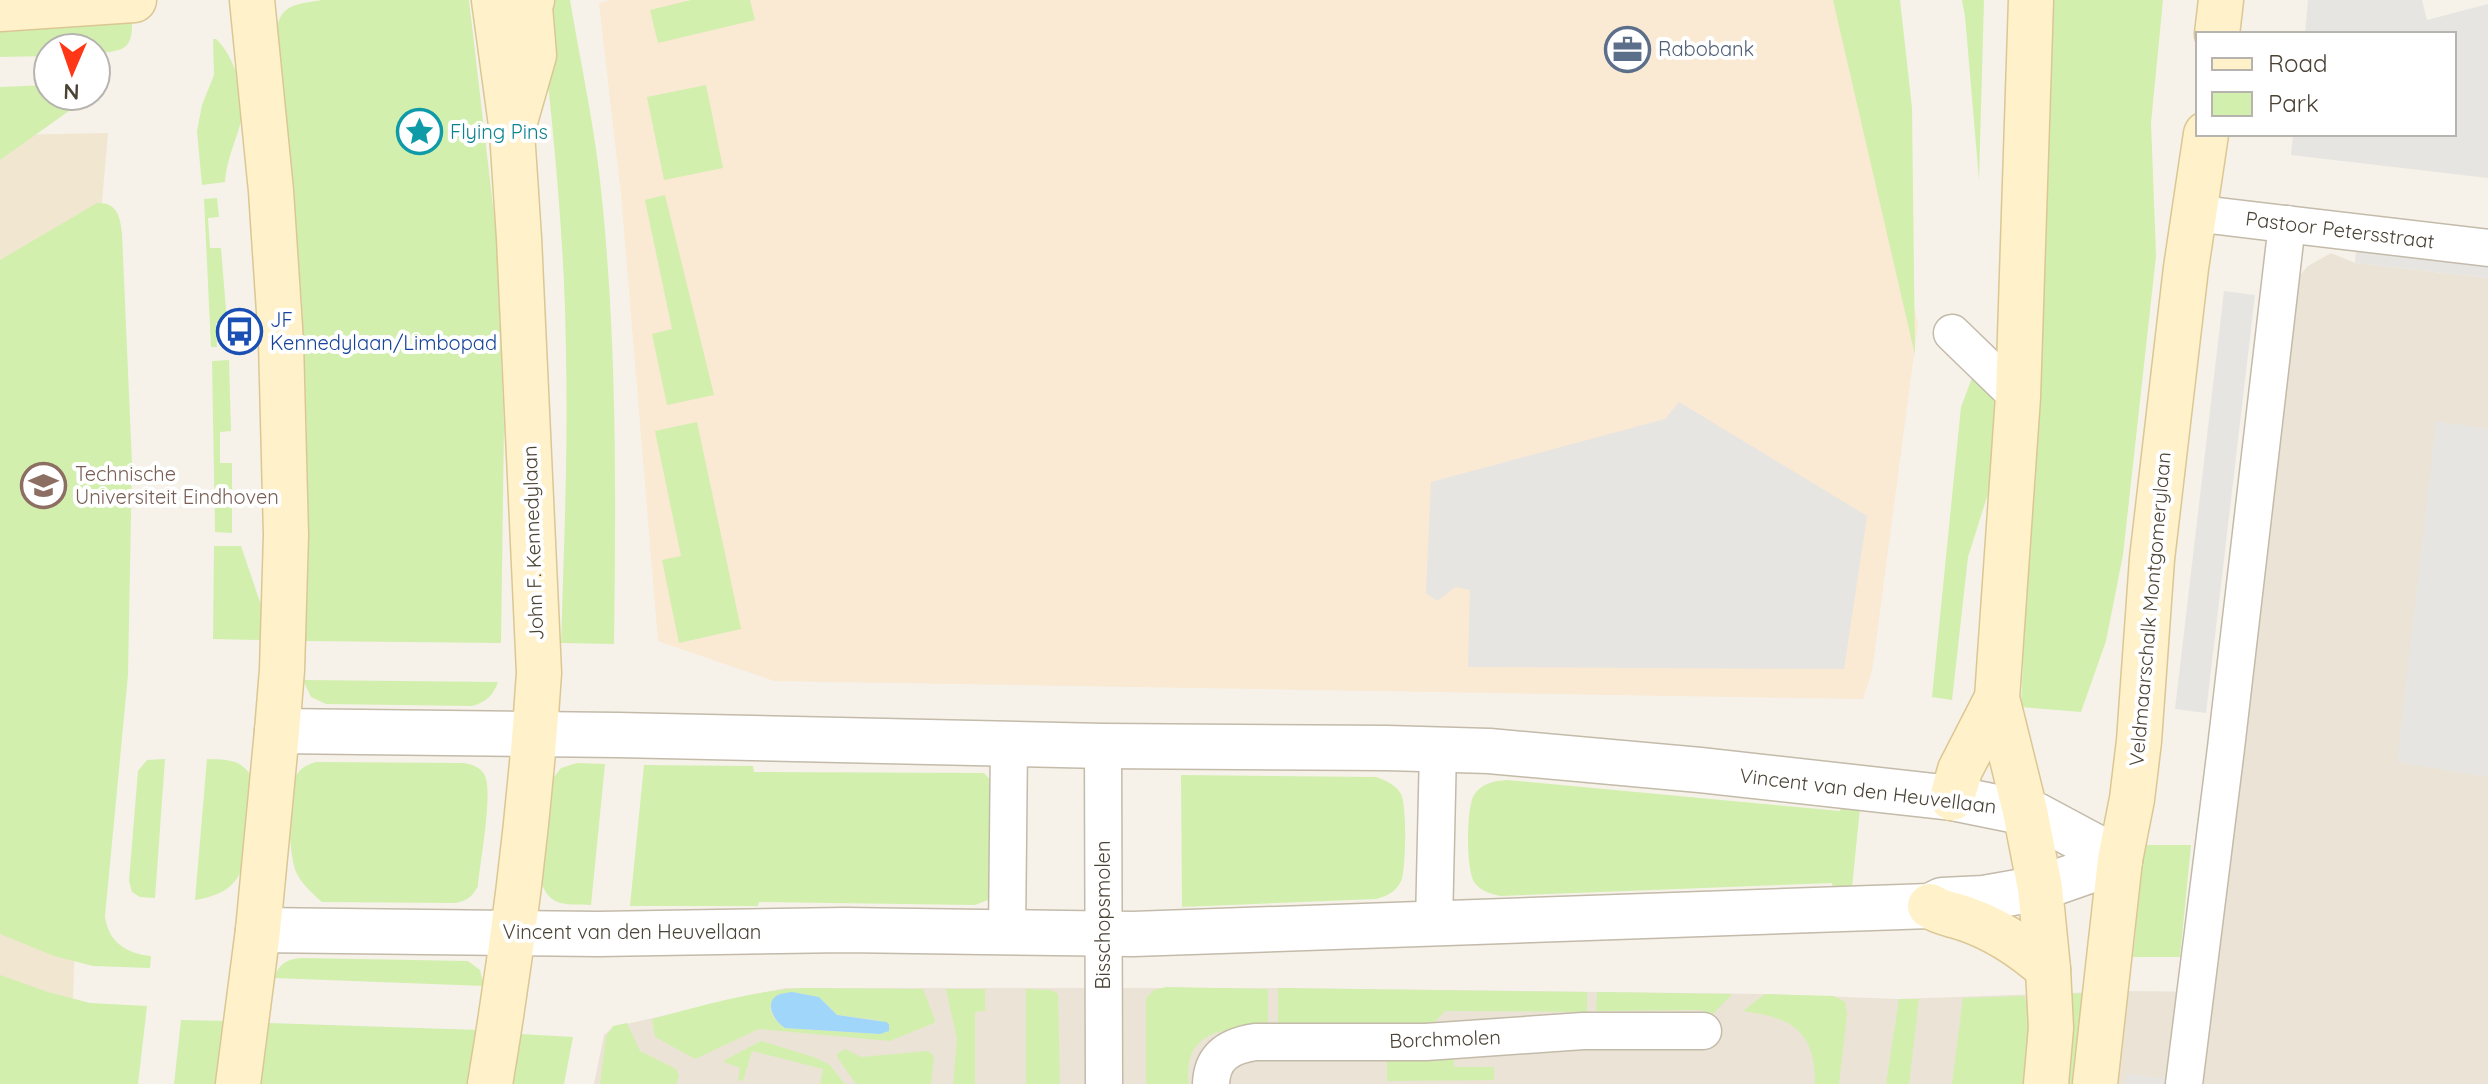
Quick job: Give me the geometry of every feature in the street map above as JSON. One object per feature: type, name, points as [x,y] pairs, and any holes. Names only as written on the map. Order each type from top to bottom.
[{"type":"main road","points":[[0,9],[134,0]]},
{"type":"main road","points":[[238,1084],[258,930],[284,622],[284,442],[271,191],[252,0]]},
{"type":"main road","name":"John F. Kennedylaan","points":[[490,1084],[514,933],[539,673],[512,132],[494,0]]},
{"type":"main road","points":[[512,132],[534,55],[532,0]]},
{"type":"main road","points":[[2031,0],[2018,397],[1997,698],[2040,888],[2051,1028],[2046,1084]]},
{"type":"main road","points":[[2217,32],[2221,0]]},
{"type":"main road","name":"Veldmaarschalk Montgomerylaan","points":[[2095,1084],[2120,860],[2139,741],[2152,559],[2193,213],[2206,136]]},
{"type":"main road","points":[[1952,798],[1960,770],[1997,698]]},
{"type":"main road","points":[[1930,906],[1941,913],[1962,917],[2002,934],[2025,948],[2048,969]]},
{"type":"street","name":"Pastoor Petersstraat","points":[[2193,213],[2488,248]]},
{"type":"street","points":[[2184,1084],[2287,224]]},
{"type":"street","points":[[1952,333],[2018,397]]},
{"type":"street","name":"Vincent van den Heuvellaan","points":[[277,731],[1504,752],[1952,798],[2025,811],[2120,860]]},
{"type":"street","points":[[1007,934],[1009,743]]},
{"type":"street","name":"Bisschopsmolen","points":[[1103,746],[1104,1084]]},
{"type":"street","points":[[1434,924],[1438,749]]},
{"type":"street","name":"Vincent van den Heuvellaan","points":[[258,930],[598,934],[845,930],[1103,935],[1930,906],[1942,900],[1984,898],[2040,888],[2120,860]]},
{"type":"street","name":"Borchmolen","points":[[1211,1084],[1215,1061],[1224,1051],[1255,1042],[1426,1042],[1583,1031],[1703,1031]]},
{"type":"shaded area","points":[[611,0],[1848,0],[1918,324],[1872,671],[1863,699],[774,681],[658,641],[621,194],[599,3]]},
{"type":"shaded area","points":[[2308,0],[2422,0],[2427,20],[2488,4],[2488,178],[2291,155],[2293,136],[2456,136],[2456,32],[2305,32]]},
{"type":"shaded area","name":"Technische Universiteit Eindhoven","points":[[108,133],[94,295],[71,1068],[0,1084],[0,135]]},
{"type":"shaded area","points":[[2356,251],[2488,266],[2488,278],[2355,263]]},
{"type":"shaded area","points":[[2331,253],[2355,263],[2488,278],[2488,1084],[594,1084],[604,1035],[613,1027],[785,988],[1278,988],[1765,994],[1899,999],[2128,991],[2212,992],[2298,277],[2308,266]]},
{"type":"shaded area","points":[[2224,291],[2255,295],[2206,713],[2175,709]]},
{"type":"shaded area","points":[[1679,402],[1867,516],[1844,669],[1468,667],[1470,590],[1456,587],[1437,601],[1426,593],[1431,482],[1665,419]]},
{"type":"shaded area","points":[[2436,421],[2488,429],[2488,777],[2397,762]]},
{"type":"shaded area","points":[[2127,1074],[2166,1079],[2165,1084],[2125,1084]]},
{"type":"green space","points":[[322,0],[469,0],[496,232],[504,427],[501,643],[305,641],[307,492],[304,343],[277,28],[287,9]],"holes":[[[417,112],[431,118],[437,126],[438,134],[434,142],[419,151],[410,149],[400,136],[402,123]]]},
{"type":"green space","points":[[544,0],[570,0],[599,174],[613,366],[614,644],[561,643],[566,464],[564,274],[542,27]]},
{"type":"green space","points":[[691,0],[750,0],[755,20],[658,43],[650,10]]},
{"type":"green space","points":[[1833,0],[1900,0],[1912,108],[1915,355]]},
{"type":"green space","points":[[1962,0],[1984,0],[1979,180],[1965,16]]},
{"type":"green space","points":[[2051,0],[2163,0],[2151,123],[2156,256],[2123,555],[2106,641],[2081,712],[2021,707]]},
{"type":"green space","points":[[132,22],[128,44],[112,51],[112,32],[32,32],[32,56],[0,57],[0,32]]},
{"type":"green space","points":[[213,39],[223,47],[234,66],[242,110],[225,182],[202,185],[197,131],[202,105],[214,75]]},
{"type":"green space","points":[[706,85],[723,168],[664,180],[647,97]]},
{"type":"green space","points":[[32,86],[32,112],[68,112],[0,160],[0,87]]},
{"type":"green space","points":[[665,195],[714,395],[667,405],[652,334],[672,329],[645,200]]},
{"type":"green space","points":[[217,198],[219,217],[208,218],[210,248],[221,248],[227,322],[216,323],[217,347],[211,347],[204,199]]},
{"type":"green space","name":"Technische Universiteit Eindhoven","points":[[97,203],[113,208],[121,227],[132,463],[128,675],[105,916],[110,933],[120,945],[134,953],[151,956],[150,968],[93,966],[54,956],[0,934],[0,260]]},
{"type":"green space","points":[[229,360],[231,431],[220,432],[220,463],[232,463],[232,533],[215,532],[212,361]]},
{"type":"green space","points":[[1975,370],[1996,385],[1991,484],[1968,557],[1952,700],[1932,697],[1961,407]]},
{"type":"green space","points":[[697,422],[741,629],[679,643],[662,560],[681,556],[655,431]]},
{"type":"green space","points":[[214,546],[241,546],[263,611],[262,640],[213,639]]},
{"type":"green space","points":[[303,680],[498,682],[488,698],[472,706],[326,704],[311,697]]},
{"type":"green space","points":[[165,759],[155,898],[140,897],[132,892],[129,881],[138,771],[147,760]]},
{"type":"green space","points":[[207,759],[232,761],[242,766],[251,776],[252,787],[246,851],[240,874],[224,890],[195,900]]},
{"type":"green space","points":[[316,762],[464,763],[479,768],[485,776],[488,798],[478,886],[474,893],[456,903],[322,902],[297,874],[290,840],[293,784],[300,770]]},
{"type":"green space","points":[[577,763],[605,764],[591,905],[555,901],[542,884],[551,781],[561,768]]},
{"type":"green space","points":[[644,765],[753,766],[754,772],[984,773],[993,783],[991,893],[988,900],[975,905],[759,902],[758,906],[630,906]]},
{"type":"green space","points":[[1181,775],[1376,777],[1387,781],[1399,791],[1403,801],[1405,838],[1401,881],[1391,893],[1376,899],[1182,907]]},
{"type":"green space","points":[[1507,780],[1840,811],[1841,807],[1860,808],[1852,887],[1833,888],[1832,883],[1501,896],[1486,892],[1479,888],[1471,875],[1468,825],[1471,802],[1485,785]]},
{"type":"green space","points":[[2144,845],[2191,845],[2180,957],[2133,957]]},
{"type":"green space","points":[[302,958],[468,961],[480,970],[484,986],[274,978],[285,963]]},
{"type":"green space","points":[[0,975],[90,1003],[147,1006],[138,1084],[0,1084]]},
{"type":"green space","points":[[1166,987],[1268,989],[1268,1028],[1224,1031],[1200,1042],[1192,1052],[1188,1066],[1189,1084],[1146,1084],[1146,998],[1154,990]]},
{"type":"green space","points":[[802,988],[923,989],[935,1020],[890,1041],[759,1029],[695,1059],[655,1037],[652,1019],[764,992]],"holes":[[[792,992],[819,997],[837,1015],[889,1024],[880,1034],[785,1028],[771,1012],[772,1002]]]},
{"type":"green space","points":[[1278,988],[1587,992],[1587,1012],[1445,1011],[1429,1028],[1278,1027]]},
{"type":"green space","points":[[946,989],[985,989],[985,1011],[975,1012],[975,1084],[953,1084],[957,1039]]},
{"type":"green space","points":[[1026,989],[1051,990],[1058,994],[1060,1084],[1026,1084]]},
{"type":"green space","points":[[1597,992],[1732,994],[1712,1015],[1701,1010],[1596,1011]]},
{"type":"green space","points":[[2085,993],[2074,1084],[2064,1084],[2065,994]]},
{"type":"green space","points":[[1765,994],[1834,996],[1845,1002],[1847,1015],[1839,1084],[1815,1084],[1811,1051],[1797,1030],[1775,1018],[1743,1011]]},
{"type":"green space","points":[[2024,996],[2030,1013],[2037,1084],[1952,1084],[1963,998]]},
{"type":"green space","points":[[1899,999],[1919,999],[1909,1084],[1886,1084]]},
{"type":"green space","points":[[181,1020],[227,1021],[218,1084],[174,1084]]},
{"type":"green space","points":[[269,1023],[479,1030],[469,1084],[258,1084]]},
{"type":"green space","points":[[627,1023],[640,1051],[676,1069],[679,1076],[676,1084],[600,1084],[606,1037],[613,1026]]},
{"type":"green space","points":[[521,1034],[573,1037],[564,1084],[511,1084]]},
{"type":"green space","points":[[761,1041],[830,1065],[845,1084],[820,1084],[823,1069],[752,1051],[743,1081],[738,1080],[740,1068],[725,1060]]},
{"type":"green space","points":[[845,1049],[861,1057],[928,1051],[934,1056],[931,1084],[856,1084],[837,1057]]},
{"type":"green space","points":[[1387,1054],[1454,1054],[1454,1067],[1494,1067],[1494,1080],[1387,1081]]},
{"type":"water","points":[[792,992],[819,997],[837,1015],[886,1022],[889,1031],[880,1034],[785,1028],[774,1017],[771,1003],[778,995]]},
{"type":"place","name":"Rabobank","points":[[1627,49]]},
{"type":"place","name":"Flying Pins","points":[[419,132]]},
{"type":"place","name":"JF Kennedylaan/Limbopad","points":[[239,332]]},
{"type":"place","name":"Technische Universiteit Eindhoven","points":[[44,486]]}]
